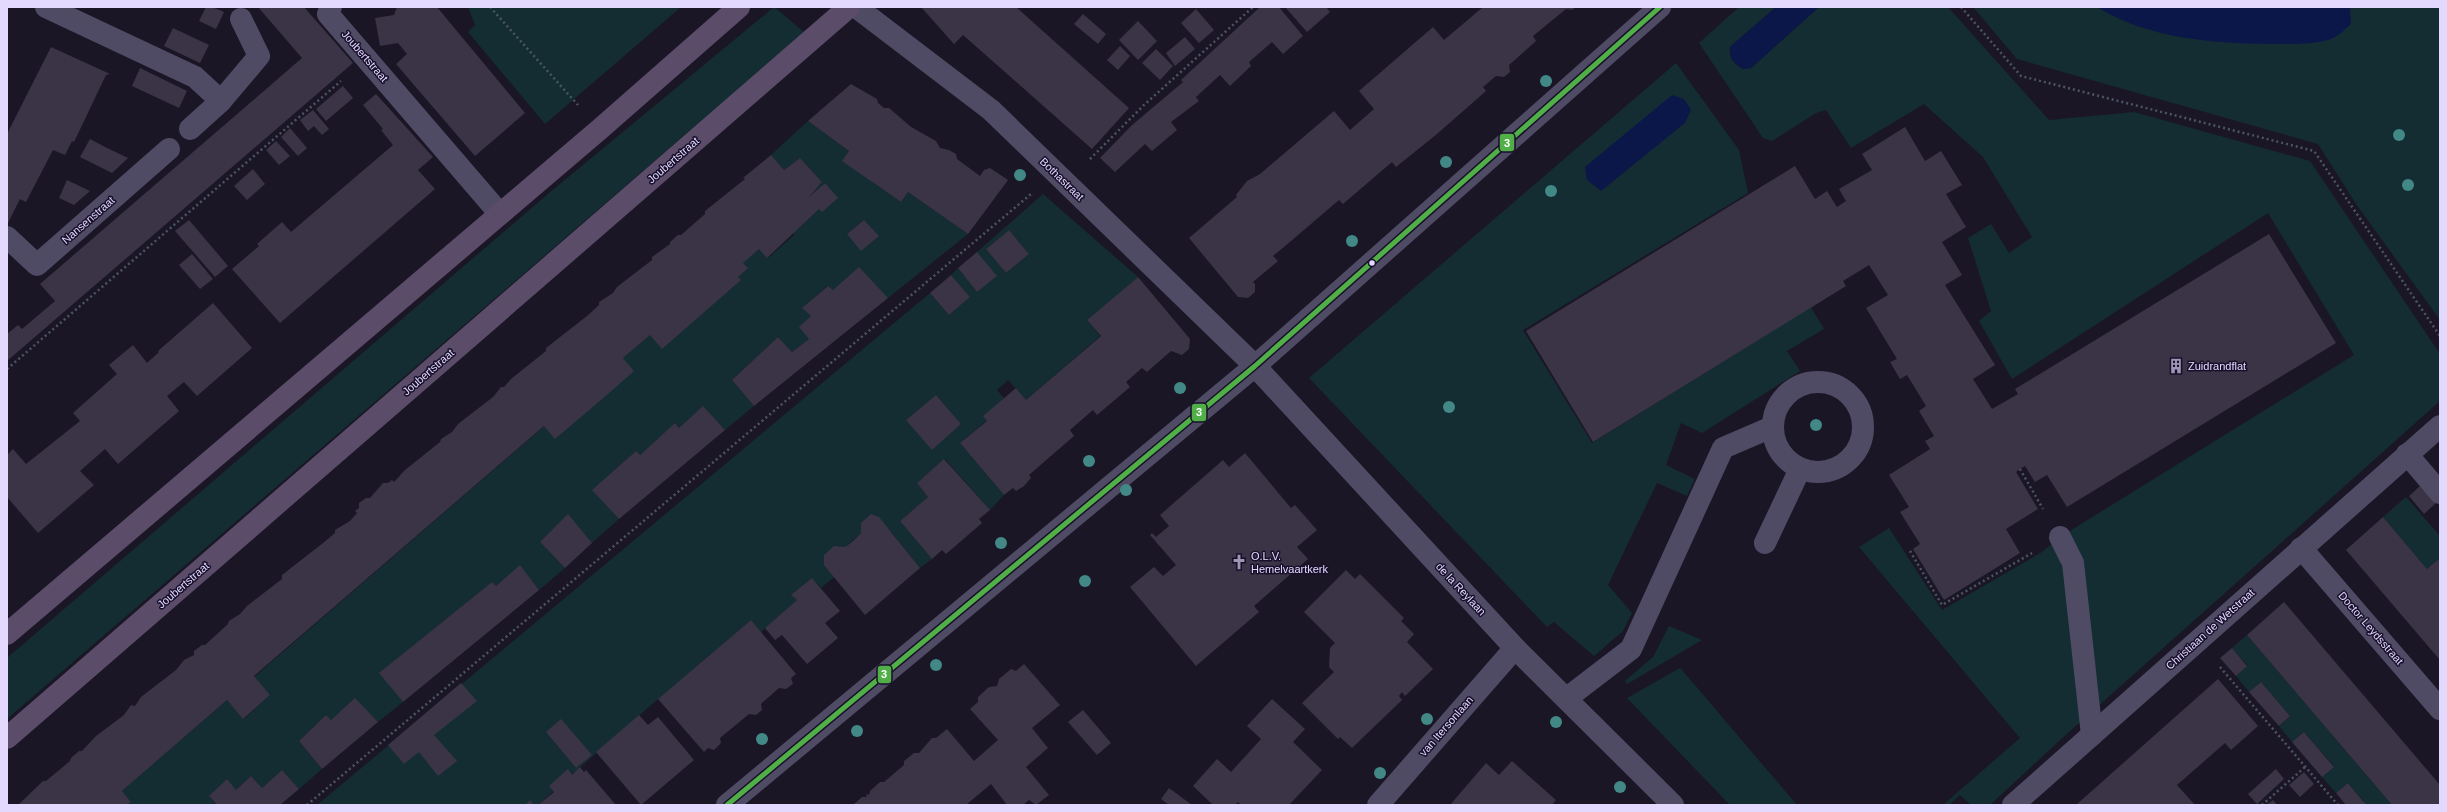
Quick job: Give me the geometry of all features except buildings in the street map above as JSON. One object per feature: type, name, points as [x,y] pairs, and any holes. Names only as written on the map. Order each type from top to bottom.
[{"type":"main road","points":[[7,634],[600,129],[739,7]]},
{"type":"main road","name":"Joubertstraat","points":[[7,738],[849,7]]},
{"type":"street","points":[[46,7],[195,77],[221,101]]},
{"type":"street","name":"Joubertstraat","points":[[331,7],[328,14],[500,214]]},
{"type":"street","name":"Bothastraat","points":[[856,7],[991,110],[1255,366]]},
{"type":"street","points":[[727,805],[1255,366],[1660,7]]},
{"type":"street","points":[[190,130],[221,101],[259,56],[242,19]]},
{"type":"street","name":"Nansenstraat","points":[[7,237],[37,265],[169,149]]},
{"type":"street","name":"de la Reylaan","points":[[1255,366],[1515,648],[1673,805]]},
{"type":"street","points":[[1819,381],[1834,384],[1847,391],[1856,402],[1863,415],[1864,430],[1861,444],[1853,457],[1842,466],[1829,472],[1814,473],[1800,469],[1788,462],[1780,452],[1772,427],[1775,413],[1782,400],[1792,390],[1804,383],[1819,381]]},
{"type":"street","name":"Christiaan de Wetstraat","points":[[2013,805],[2440,426]]},
{"type":"street","points":[[1567,698],[1631,649],[1723,448],[1772,427]]},
{"type":"street","points":[[2407,454],[2440,493]]},
{"type":"street","points":[[1765,543],[1800,469]]},
{"type":"street","points":[[2060,537],[2073,563],[2092,735]]},
{"type":"street","name":"Doctor Leydsstraat","points":[[2301,548],[2440,709]]},
{"type":"street","name":"van Itersonlaan","points":[[1378,805],[1515,648]]},
{"type":"path","points":[[490,7],[600,129]]},
{"type":"path","points":[[307,805],[1057,173],[1092,158],[1144,105],[1253,7]]},
{"type":"path","points":[[1961,7],[2021,76],[2314,151],[2440,336]]},
{"type":"path","points":[[7,369],[367,59]]},
{"type":"path","points":[[1910,550],[1942,605],[2060,537],[2020,469]]},
{"type":"path","points":[[2198,640],[2338,805]]},
{"type":"path","points":[[2262,805],[2305,767]]},
{"type":"green space","points":[[468,7],[681,7],[545,124],[468,32],[475,25]]},
{"type":"green space","points":[[774,7],[804,32],[7,719],[7,658],[549,193]]},
{"type":"green space","points":[[1739,7],[1776,7],[1730,47],[1731,58],[1743,69],[1751,68],[1819,7],[1948,7],[2049,120],[2134,112],[2310,161],[2440,354],[2440,401],[2059,741],[1990,805],[1971,805],[1960,795],[1949,805],[1943,805],[2020,738],[1859,547],[1889,528],[1942,610],[2042,552],[2060,537],[2354,355],[2268,213],[2012,379],[1979,321],[1991,311],[1968,238],[1991,224],[2009,253],[2032,237],[1983,157],[1924,104],[1851,148],[1826,110],[1816,113],[1772,141],[1763,138],[1699,43]]},
{"type":"green space","points":[[1973,7],[2440,7],[2440,320],[2356,204],[2318,144],[2017,59]]},
{"type":"green space","points":[[1676,63],[1739,150],[1748,193],[1523,330],[1592,443],[1811,307],[1824,329],[1787,351],[1800,371],[1702,433],[1681,423],[1666,465],[1695,479],[1687,496],[1657,483],[1608,585],[1632,613],[1623,631],[1594,656],[1554,622],[1547,627],[1309,378]]},
{"type":"green space","points":[[808,121],[849,151],[872,182],[901,202],[908,192],[968,234],[888,298],[833,290],[827,286],[803,308],[811,316],[809,339],[792,352],[778,337],[732,380],[754,406],[725,430],[703,407],[679,428],[675,423],[640,455],[636,451],[593,490],[619,519],[592,543],[568,515],[540,542],[565,568],[539,590],[520,566],[496,586],[492,582],[380,673],[403,702],[378,722],[355,699],[331,720],[326,715],[299,741],[322,769],[299,789],[282,770],[262,788],[251,776],[236,790],[209,796],[216,805],[127,805],[131,802],[122,791],[227,700],[244,719],[270,695],[254,677],[756,243],[768,258],[794,235],[792,232],[819,209],[837,198],[825,183],[809,197],[822,182],[800,158],[784,170],[771,155]],"holes":[[[864,220],[878,236],[847,234]]]},
{"type":"green space","points":[[1043,194],[1138,277],[1087,320],[1100,336],[1026,400],[1008,380],[997,390],[1014,410],[986,421],[960,443],[1004,495],[990,510],[945,459],[917,483],[928,497],[900,521],[932,559],[920,568],[890,530],[874,522],[829,561],[839,573],[821,588],[812,578],[792,595],[797,600],[761,632],[751,620],[622,730],[538,805],[534,805],[530,800],[525,805],[317,805],[930,293],[949,315],[970,297],[951,275],[958,268],[977,292],[996,276],[977,252]],"holes":[[[1009,230],[1029,254],[1006,273],[986,249]],[[936,395],[961,424],[947,436],[906,420]],[[546,732],[591,755],[576,768]]]},
{"type":"green space","points":[[2406,497],[2440,536],[2440,558],[2427,569],[2383,517]]},
{"type":"green space","points":[[1669,626],[1702,640],[1627,684],[1625,681],[1653,657]]},
{"type":"green space","points":[[2247,635],[2392,805],[2367,805],[2348,783],[2336,793],[2322,777],[2334,766],[2304,732],[2292,742],[2279,726],[2290,716],[2261,682],[2249,692],[2236,676],[2247,665],[2232,648]]},
{"type":"green space","points":[[1680,668],[1797,805],[1730,805],[1627,698]]},
{"type":"shaded area","points":[[1776,7],[1819,7],[1751,68],[1743,69],[1731,58],[1730,47]]},
{"type":"shaded area","points":[[2097,7],[2350,7],[2351,24],[2334,38],[2324,41],[2301,44],[2226,42],[2159,33],[2117,18]]},
{"type":"shaded area","points":[[1672,95],[1684,99],[1691,110],[1685,123],[1601,191],[1587,180],[1585,167]]},
{"type":"transit line","name":"3","points":[[727,805],[1255,366],[1660,7]]},
{"type":"place","name":"Zuidrandflat","points":[[2176,366]]},
{"type":"place","name":"O.L.V. Hemelvaartkerk","points":[[1239,562]]}]
